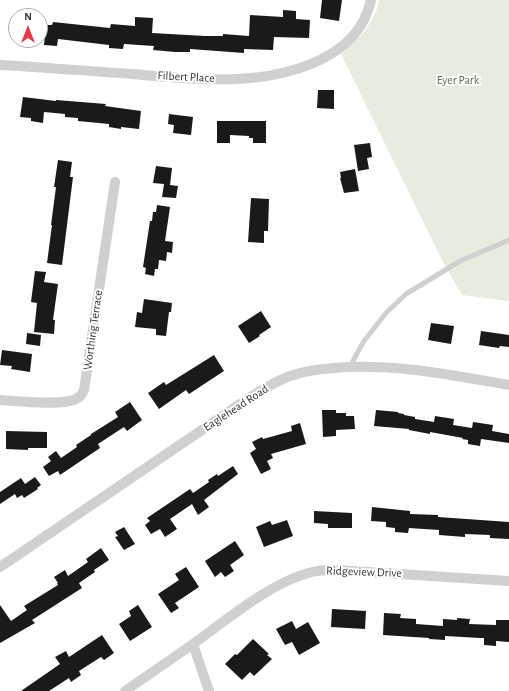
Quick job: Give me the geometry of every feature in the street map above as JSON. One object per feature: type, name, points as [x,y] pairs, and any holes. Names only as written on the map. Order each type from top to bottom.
[{"type":"street","name":"Filbert Place","points":[[0,65],[184,79],[244,79],[273,76],[307,66],[333,53],[347,43],[364,20],[371,0]]},
{"type":"street","name":"Worthing Terrace","points":[[0,400],[63,402],[78,399],[82,395],[84,390],[115,182]]},
{"type":"street","name":"Eaglehead Road","points":[[0,567],[252,396],[272,384],[291,376],[313,370],[350,366],[381,366],[416,369],[509,385]]},
{"type":"street","name":"Ridgeview Drive","points":[[125,691],[274,588],[294,578],[312,572],[337,570],[509,581]]},
{"type":"street","points":[[193,644],[209,691]]},
{"type":"lane","points":[[350,366],[364,341],[381,318],[406,294],[460,261],[509,240]]},
{"type":"green space","name":"Eyer Park","points":[[379,0],[509,0],[509,301],[462,295],[444,264],[341,54],[354,43],[370,24],[377,9]]},
{"type":"building","points":[[322,0],[342,0],[339,21],[320,18]]},
{"type":"building","points":[[283,10],[296,11],[296,19],[310,20],[309,38],[274,37],[273,50],[244,49],[244,53],[190,49],[190,52],[175,52],[153,50],[154,46],[124,44],[123,49],[109,48],[109,45],[58,39],[57,46],[48,45],[48,25],[52,25],[53,22],[110,28],[111,24],[135,26],[135,17],[153,18],[152,33],[205,36],[223,36],[223,34],[249,36],[250,15],[283,17]]},
{"type":"building","points":[[318,90],[334,90],[334,109],[317,108]]},
{"type":"building","points":[[23,97],[56,101],[106,104],[105,106],[141,111],[139,129],[109,127],[109,124],[78,121],[78,118],[65,117],[65,114],[44,112],[43,123],[31,121],[31,118],[20,117]]},
{"type":"building","points":[[169,114],[193,117],[191,135],[173,133],[174,125],[168,124]]},
{"type":"building","points":[[217,121],[266,121],[266,143],[253,143],[253,138],[249,138],[249,136],[230,135],[230,143],[217,143]]},
{"type":"building","points":[[370,143],[372,157],[367,158],[369,169],[358,171],[354,145]]},
{"type":"building","points":[[58,160],[72,162],[70,177],[73,177],[62,265],[47,263]]},
{"type":"building","points":[[156,166],[172,168],[170,185],[178,186],[176,198],[162,197],[164,184],[153,183]]},
{"type":"building","points":[[355,169],[359,191],[344,193],[340,172]]},
{"type":"building","points":[[251,198],[269,199],[268,231],[264,231],[264,243],[248,242]]},
{"type":"building","points":[[157,205],[170,207],[165,241],[173,242],[172,253],[167,252],[166,261],[159,260],[158,269],[155,269],[154,276],[145,274],[146,268],[143,267],[150,221],[152,221],[153,212],[156,212]]},
{"type":"building","points":[[35,271],[46,272],[44,282],[58,284],[53,320],[55,320],[54,334],[34,332],[37,303],[31,302]]},
{"type":"building","points":[[144,299],[172,303],[171,312],[169,312],[166,336],[156,335],[156,329],[135,327],[137,312],[142,313]]},
{"type":"building","points":[[261,311],[271,327],[249,343],[238,326]]},
{"type":"building","points":[[431,323],[454,326],[451,344],[428,340]]},
{"type":"building","points":[[481,331],[509,335],[509,347],[500,346],[499,348],[479,345]]},
{"type":"building","points":[[27,333],[41,335],[40,346],[26,344]]},
{"type":"building","points":[[2,350],[32,354],[30,372],[11,369],[12,366],[0,365]]},
{"type":"building","points":[[214,355],[224,371],[189,394],[186,390],[159,409],[148,393],[164,382],[166,385]]},
{"type":"building","points":[[130,402],[142,420],[127,431],[124,427],[98,444],[100,448],[60,475],[58,471],[49,476],[43,467],[51,461],[48,457],[56,451],[61,458],[77,447],[76,445],[91,434],[118,417],[115,412]]},
{"type":"building","points":[[322,410],[336,410],[336,413],[346,413],[346,416],[354,416],[355,429],[336,430],[336,436],[323,437]]},
{"type":"building","points":[[376,410],[398,412],[415,417],[415,419],[434,422],[435,416],[454,419],[453,425],[472,428],[473,422],[493,425],[492,431],[509,434],[509,443],[481,439],[480,446],[468,444],[468,440],[462,439],[463,438],[430,432],[430,434],[409,429],[374,426]]},
{"type":"building","points":[[300,423],[306,444],[271,454],[273,458],[267,461],[271,469],[261,474],[250,453],[256,449],[252,442],[262,437],[263,439],[292,431],[291,426]]},
{"type":"building","points":[[6,431],[47,432],[47,448],[28,448],[28,450],[6,449]]},
{"type":"building","points":[[233,466],[238,474],[204,500],[209,507],[198,515],[192,504],[170,519],[177,529],[165,537],[160,529],[151,534],[145,525],[150,521],[147,518],[190,489],[193,493],[209,482],[208,480],[217,474],[218,476]]},
{"type":"building","points":[[35,477],[41,485],[37,488],[38,489],[24,498],[22,495],[17,498],[15,494],[0,504],[0,492],[21,478],[25,484]]},
{"type":"building","points":[[372,507],[410,511],[410,514],[438,515],[438,517],[509,522],[509,539],[490,538],[490,535],[465,534],[465,537],[439,535],[439,530],[409,528],[408,533],[395,532],[395,528],[386,527],[386,522],[371,521]]},
{"type":"building","points":[[314,511],[352,513],[352,528],[328,528],[328,524],[314,523]]},
{"type":"building","points":[[287,520],[293,536],[264,547],[256,527],[270,521],[272,525]]},
{"type":"building","points":[[124,527],[135,544],[124,550],[115,537],[118,536],[115,532]]},
{"type":"building","points":[[235,541],[244,555],[230,565],[234,571],[225,577],[221,572],[215,577],[205,561]]},
{"type":"building","points":[[101,548],[109,560],[79,583],[82,588],[32,620],[35,623],[0,643],[0,605],[11,621],[27,610],[24,606],[58,585],[54,577],[65,570],[68,576],[88,562],[86,559]]},
{"type":"building","points":[[186,567],[199,587],[175,603],[179,608],[171,613],[158,594],[179,580],[175,574]]},
{"type":"building","points":[[138,605],[152,627],[130,641],[119,624],[131,616],[129,611]]},
{"type":"building","points":[[332,609],[366,611],[365,629],[331,627]]},
{"type":"building","points":[[384,613],[401,614],[400,618],[416,619],[416,624],[443,626],[443,619],[470,619],[469,624],[496,625],[496,620],[509,620],[509,642],[496,641],[496,646],[484,645],[484,638],[445,636],[445,640],[383,635]]},
{"type":"building","points":[[292,621],[296,629],[308,622],[320,643],[299,655],[292,642],[285,645],[276,629]]},
{"type":"building","points":[[102,635],[114,653],[104,660],[101,657],[79,671],[81,675],[71,682],[69,678],[49,691],[21,691],[60,664],[55,657],[66,651],[69,657]]},
{"type":"building","points":[[253,639],[269,654],[267,655],[272,659],[254,676],[250,672],[242,680],[225,664],[235,654],[237,655]]}]
